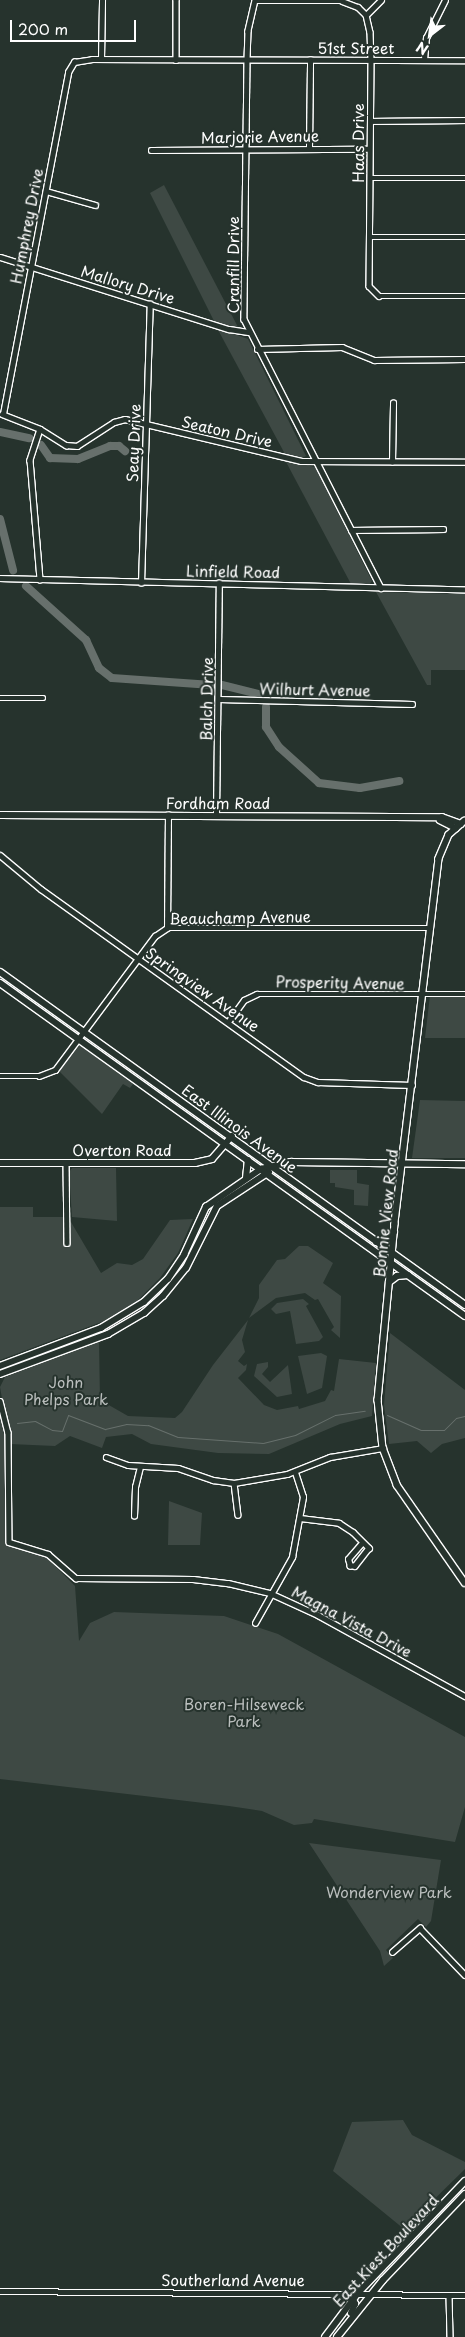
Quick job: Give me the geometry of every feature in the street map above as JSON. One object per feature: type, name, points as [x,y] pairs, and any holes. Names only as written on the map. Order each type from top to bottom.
[{"type":"main road","name":"East Illinois Avenue","points":[[0,972],[232,1136],[273,1168],[463,1304]]},
{"type":"main road","name":"East Illinois Avenue","points":[[0,983],[465,1316]]},
{"type":"main road","points":[[246,1178],[248,1160]]},
{"type":"main road","points":[[321,1213],[326,1206]]},
{"type":"main road","points":[[376,1242],[386,1241],[394,1232]]},
{"type":"main road","points":[[389,1282],[397,1276],[408,1275]]},
{"type":"main road","points":[[456,1309],[463,1304]]},
{"type":"main road","name":"East Kiest Boulevard","points":[[325,2337],[352,2296],[358,2293],[465,2181]]},
{"type":"main road","name":"East Kiest Boulevard","points":[[337,2337],[374,2290],[465,2194]]},
{"type":"main road","points":[[382,2293],[374,2290],[374,2283],[390,2260]]},
{"type":"main road","points":[[343,2329],[344,2322],[354,2308],[352,2296]]},
{"type":"street","points":[[102,0],[102,59]]},
{"type":"street","points":[[176,0],[176,60]]},
{"type":"street","points":[[255,0],[333,0],[350,2],[366,15],[381,0]]},
{"type":"street","name":"Cranfill Drive","points":[[255,0],[248,31],[246,60],[247,149],[243,303],[248,332],[381,588]]},
{"type":"street","points":[[424,60],[426,38],[445,0]]},
{"type":"street","name":"Haas Drive","points":[[366,15],[370,32],[369,286],[373,293],[379,296],[465,296]]},
{"type":"street","name":"51st Street","points":[[68,72],[79,59],[465,60]]},
{"type":"street","points":[[308,147],[310,60]]},
{"type":"street","name":"Humphrey Drive","points":[[1,414],[68,72]]},
{"type":"street","points":[[370,121],[465,120]]},
{"type":"street","name":"Marjorie Avenue","points":[[151,150],[308,147],[369,149]]},
{"type":"street","points":[[370,178],[465,178]]},
{"type":"street","points":[[46,190],[95,205]]},
{"type":"street","points":[[370,238],[465,237]]},
{"type":"street","name":"Mallory Drive","points":[[0,257],[150,304],[248,332]]},
{"type":"street","name":"Seay Drive","points":[[140,582],[150,304]]},
{"type":"street","points":[[257,349],[342,347],[374,360],[465,359]]},
{"type":"street","points":[[392,462],[393,403]]},
{"type":"street","name":"Seaton Drive","points":[[1,414],[40,429],[66,444],[77,446],[114,422],[125,419],[315,463],[465,462]]},
{"type":"street","points":[[40,429],[30,460],[40,580]]},
{"type":"street","points":[[351,530],[443,529]]},
{"type":"street","name":"Linfield Road","points":[[0,578],[465,589]]},
{"type":"street","name":"Balch Drive","points":[[216,815],[219,700],[219,583]]},
{"type":"street","points":[[0,698],[43,698]]},
{"type":"street","name":"Wilhurt Avenue","points":[[219,700],[412,704]]},
{"type":"street","name":"Fordham Road","points":[[0,814],[436,819],[460,824]]},
{"type":"street","points":[[167,928],[168,815]]},
{"type":"street","name":"Bonnie View Road","points":[[460,824],[445,841],[439,859],[394,1232],[378,1400],[383,1448],[397,1484],[465,1583]]},
{"type":"street","name":"Springview Avenue","points":[[0,855],[138,958],[311,1080],[412,1085]]},
{"type":"street","name":"Beauchamp Avenue","points":[[0,1076],[39,1076],[52,1072],[79,1040],[155,936],[167,928],[431,928]]},
{"type":"street","name":"Prosperity Avenue","points":[[228,1022],[244,1000],[257,994],[465,994]]},
{"type":"street","name":"Overton Road","points":[[0,1163],[195,1163],[212,1159],[232,1136]]},
{"type":"street","points":[[0,1366],[101,1328],[144,1302],[168,1278],[184,1255],[204,1209],[215,1198],[246,1178],[291,1162],[465,1164]]},
{"type":"street","points":[[66,1163],[67,1243]]},
{"type":"street","points":[[0,1374],[108,1334],[150,1309],[186,1268],[211,1213],[222,1202],[264,1172]]},
{"type":"street","points":[[204,1209],[211,1213]]},
{"type":"street","points":[[144,1302],[150,1309]]},
{"type":"street","name":"Magna Vista Drive","points":[[0,1401],[8,1432],[9,1542],[48,1554],[72,1578],[193,1579],[228,1583],[270,1593],[318,1615],[465,1696]]},
{"type":"street","points":[[106,1457],[140,1467],[178,1468],[213,1480],[234,1482],[295,1472],[330,1457],[383,1448]]},
{"type":"street","points":[[134,1516],[135,1487],[140,1467]]},
{"type":"street","points":[[255,1622],[292,1557],[300,1518],[302,1491],[295,1472]]},
{"type":"street","points":[[234,1482],[238,1515]]},
{"type":"street","points":[[300,1518],[339,1523],[362,1543],[368,1550],[355,1566],[350,1566],[348,1559],[362,1543]]},
{"type":"street","points":[[392,1952],[420,1928],[465,1975]]},
{"type":"street","points":[[358,2293],[374,2290]]},
{"type":"street","name":"Southerland Avenue","points":[[0,2291],[352,2296]]},
{"type":"street","points":[[382,2293],[465,2295]]},
{"type":"street","points":[[449,2295],[450,2337]]},
{"type":"green space","points":[[164,185],[239,329],[215,323],[150,193]]},
{"type":"green space","points":[[217,328],[248,339],[306,456],[302,458],[285,454]]},
{"type":"green space","points":[[285,460],[315,467],[372,581],[369,585],[351,584]]},
{"type":"green space","points":[[376,592],[465,594],[465,670],[431,670],[431,685],[427,685]]},
{"type":"green space","points":[[430,995],[465,996],[465,1038],[425,1038]]},
{"type":"green space","points":[[80,1045],[133,1084],[130,1088],[123,1084],[102,1114],[59,1071]]},
{"type":"green space","points":[[420,1100],[465,1101],[465,1158],[412,1158]]},
{"type":"green space","points":[[72,1168],[116,1168],[117,1221],[72,1217],[69,1172]]},
{"type":"green space","points":[[330,1170],[357,1170],[357,1183],[369,1185],[368,1206],[354,1205],[354,1190],[335,1187],[335,1183],[330,1183]]},
{"type":"green space","points":[[0,1207],[33,1207],[33,1217],[68,1217],[101,1273],[117,1263],[132,1265],[143,1259],[170,1220],[193,1219],[178,1253],[160,1278],[137,1301],[104,1321],[0,1360]]},
{"type":"green space","points":[[299,1246],[308,1246],[333,1263],[323,1283],[341,1296],[340,1338],[331,1330],[334,1327],[318,1299],[315,1300],[305,1293],[276,1298],[249,1318],[259,1298],[259,1285],[277,1260],[285,1259]]},
{"type":"green space","points":[[303,1299],[309,1304],[306,1306],[323,1337],[319,1341],[296,1344],[290,1311],[276,1314],[271,1309],[277,1303]]},
{"type":"green space","name":"John Phelps Park","points":[[248,1320],[242,1340],[245,1352],[238,1361],[244,1366],[247,1364],[246,1370],[238,1378],[264,1405],[277,1410],[298,1406],[299,1409],[325,1401],[331,1390],[334,1391],[339,1359],[376,1363],[372,1416],[340,1424],[269,1454],[218,1453],[151,1444],[132,1434],[106,1437],[102,1448],[70,1436],[55,1446],[10,1444],[0,1387],[5,1377],[99,1341],[100,1400],[128,1416],[175,1418],[182,1412],[213,1365]]},
{"type":"green space","points":[[390,1333],[465,1390],[465,1438],[442,1444],[431,1453],[417,1441],[389,1444],[384,1405]]},
{"type":"green space","points":[[321,1353],[327,1356],[322,1388],[307,1394],[298,1356]]},
{"type":"green space","points":[[268,1362],[268,1367],[262,1374],[270,1382],[288,1365],[292,1394],[277,1397],[254,1376],[257,1364]]},
{"type":"green space","name":"Boren-Hilseweck Park","points":[[0,1413],[5,1440],[5,1543],[45,1556],[75,1586],[79,1641],[90,1623],[114,1612],[224,1616],[278,1634],[465,1737],[465,1807],[455,1842],[314,1819],[312,1823],[294,1825],[262,1811],[0,1779]]},
{"type":"green space","points":[[169,1501],[202,1513],[200,1545],[168,1545]]},
{"type":"green space","name":"Wonderview Park","points":[[309,1843],[441,1860],[431,1921],[426,1927],[418,1919],[386,1950],[393,1958],[384,1966],[380,1951]]},
{"type":"green space","points":[[403,2120],[412,2135],[465,2162],[465,2169],[404,2229],[333,2171],[352,2122]]},
{"type":"waterway","points":[[0,432],[29,438]]},
{"type":"waterway","points":[[41,445],[50,458],[78,459],[110,446],[119,446],[125,451]]},
{"type":"waterway","points":[[0,519],[13,570]]},
{"type":"waterway","points":[[26,586],[86,640],[99,668],[112,678],[212,685]]},
{"type":"waterway","points":[[222,685],[259,694]]},
{"type":"waterway","points":[[266,707],[266,727],[279,747],[319,783],[360,788],[399,781]]},
{"type":"waterway","points":[[17,1423],[35,1421],[52,1430],[62,1431],[68,1415],[105,1429],[126,1424],[148,1425],[178,1437],[263,1443],[295,1435],[335,1415],[365,1411]]},
{"type":"waterway","points":[[387,1415],[421,1430],[444,1430],[456,1418],[465,1416]]}]
